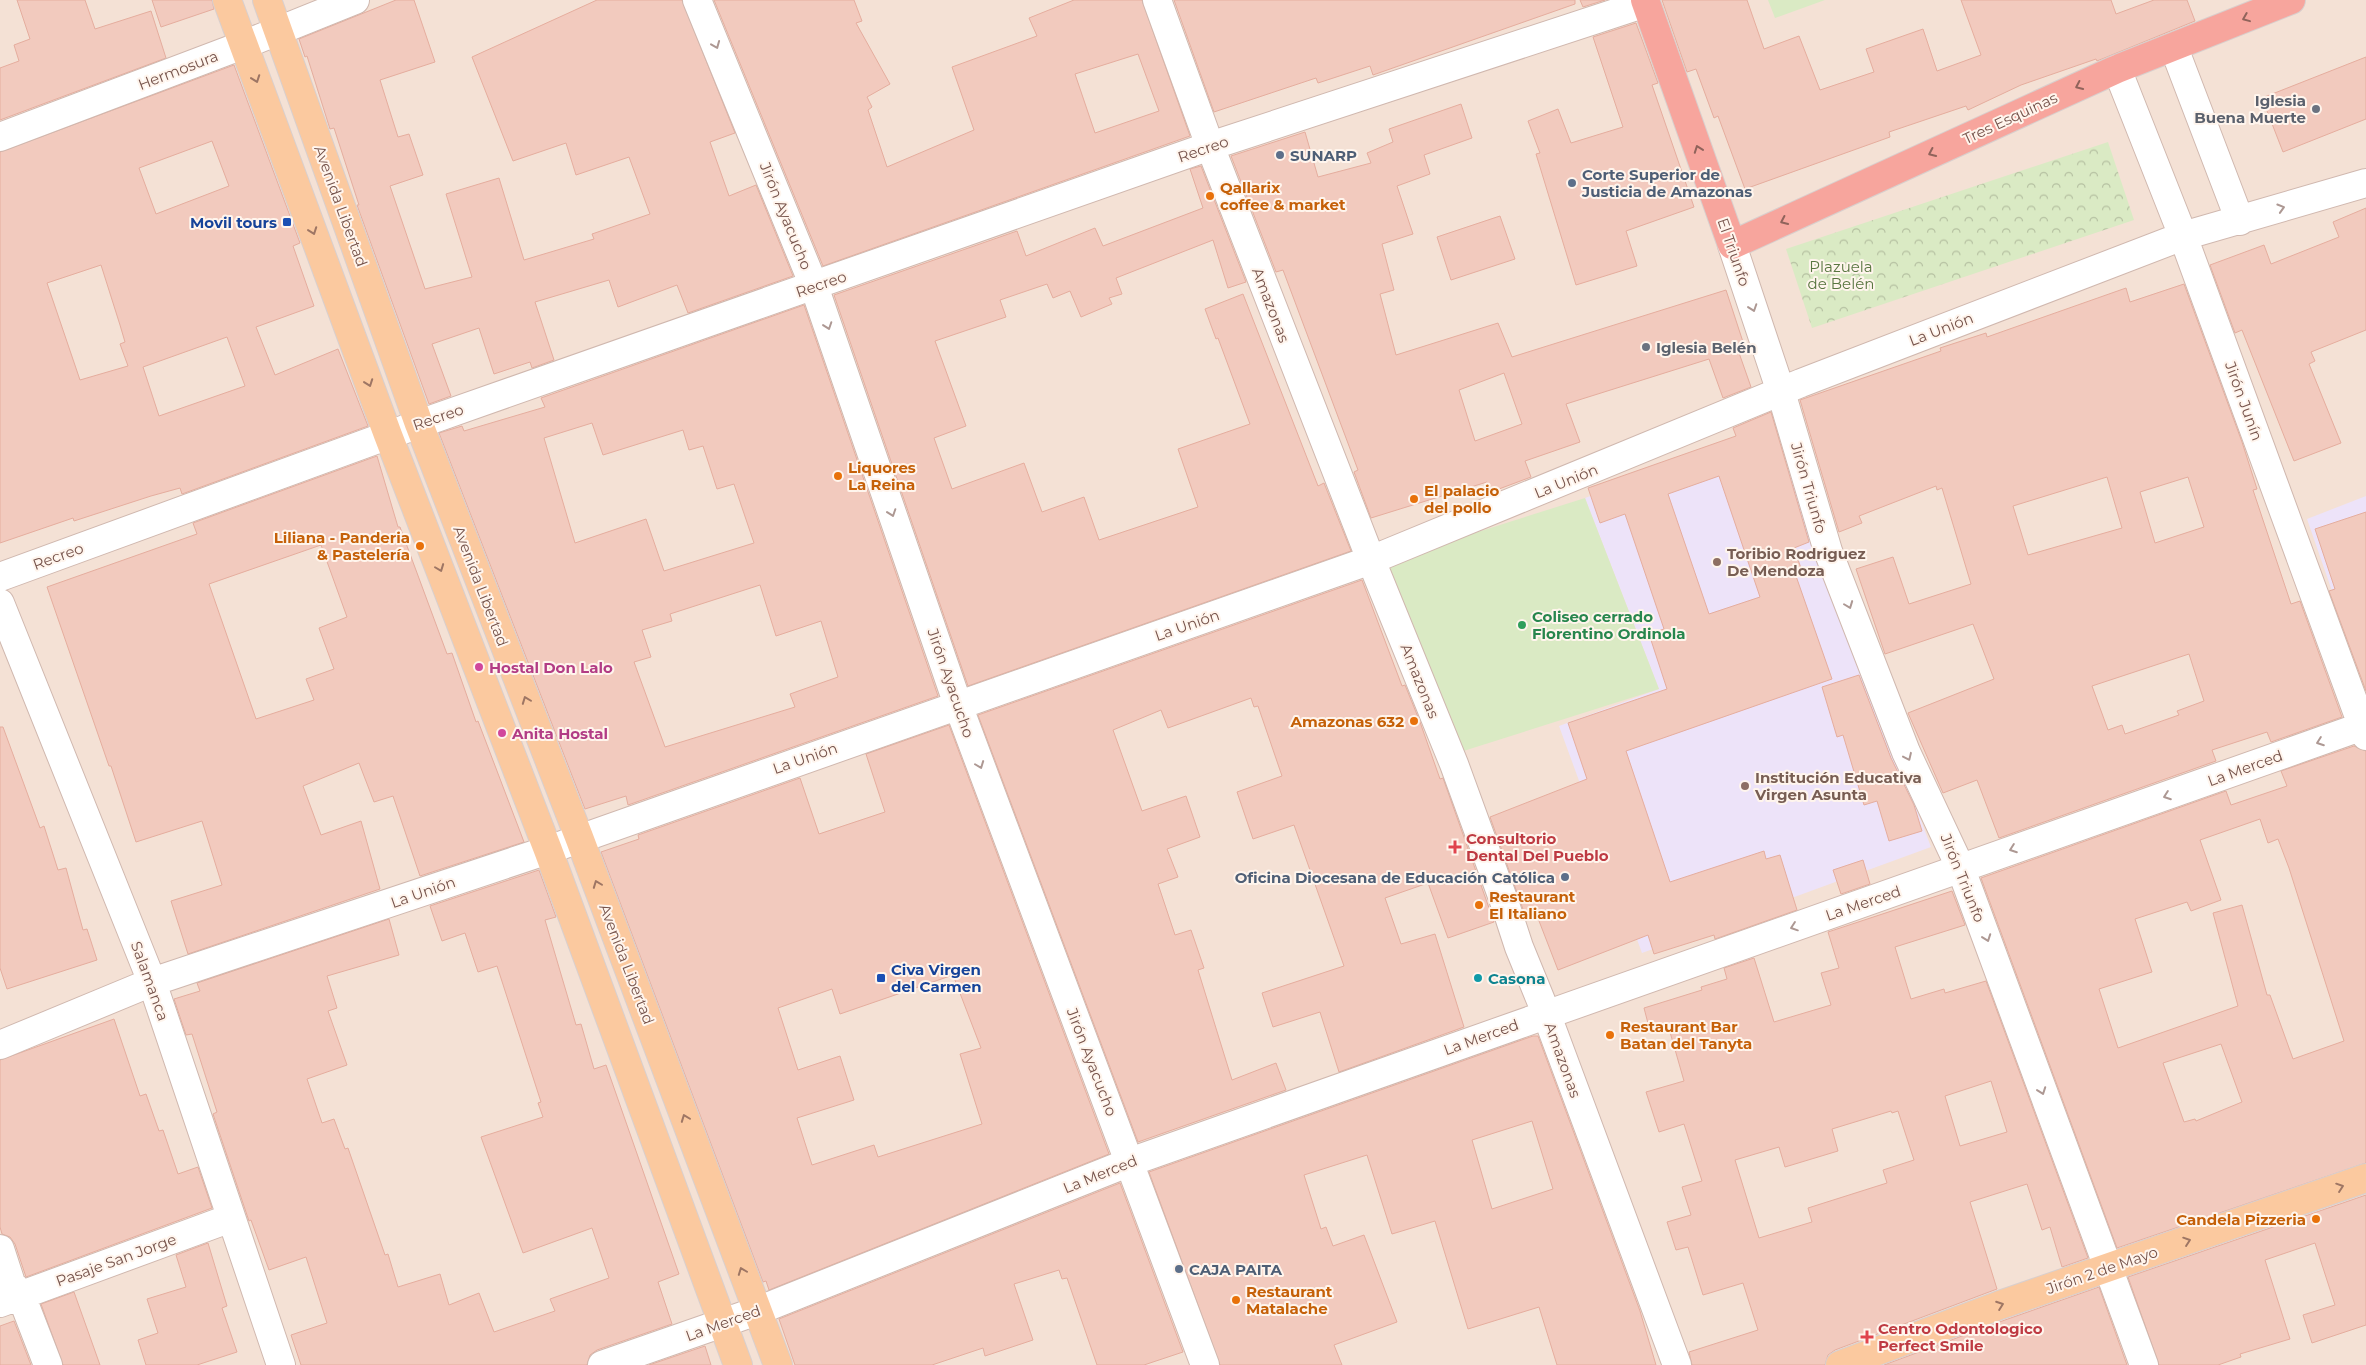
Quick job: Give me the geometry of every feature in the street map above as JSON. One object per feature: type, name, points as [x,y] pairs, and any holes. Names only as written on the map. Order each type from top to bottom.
[{"type":"highway","name":"Tres Esquinas","points":[[1732,245],[2117,68],[2174,48],[2292,0]]},
{"type":"highway","name":"El Triunfo","points":[[1645,2],[1732,245]]},
{"type":"main road","points":[[228,0],[388,434],[548,850],[738,1365]]},
{"type":"main road","name":"Avenida Libertad","points":[[267,0],[419,424],[579,837],[778,1365]]},
{"type":"main road","name":"Jirón 2 de Mayo","points":[[1840,1365],[2366,1178]]},
{"type":"street","name":"Hermosura","points":[[0,137],[244,45],[355,0]]},
{"type":"street","name":"Jirón Ayacucho","points":[[698,0],[814,286],[958,705],[1205,1365]]},
{"type":"street","name":"Amazonas","points":[[1157,0],[1210,146],[1371,560],[1454,764],[1519,947],[1546,1014],[1676,1365]]},
{"type":"street","name":"Recreo","points":[[0,577],[388,434],[1210,146],[1645,2]]},
{"type":"street","points":[[2174,48],[2240,221]]},
{"type":"street","name":"Jirón Junín","points":[[2117,68],[2183,236],[2365,729]]},
{"type":"street","name":"La Unión","points":[[0,1045],[152,982],[548,850],[579,837],[1371,560],[1781,392],[2183,236],[2240,221],[2366,182]]},
{"type":"street","name":"El Triunfo","points":[[1732,245],[1781,392]]},
{"type":"street","name":"Jirón Triunfo","points":[[1781,392],[1828,551],[1906,752],[1961,868],[2107,1269],[2144,1365]]},
{"type":"street","name":"Salamanca","points":[[0,603],[152,982],[281,1365]]},
{"type":"street","name":"La Merced","points":[[602,1365],[757,1311],[1130,1162],[1961,868],[2365,729]]},
{"type":"street","name":"Pasaje San Jorge","points":[[10,1299],[231,1218]]},
{"type":"street","points":[[0,1249],[11,1283],[10,1299],[48,1365]]},
{"type":"shaded area","points":[[0,0],[2366,0],[2366,1365],[0,1365]]},
{"type":"shaded area","name":"Institución Educativa Virgen Asunta","points":[[1773,430],[1931,847],[1642,953],[1559,726],[1659,689],[1585,498]]},
{"type":"shaded area","points":[[2366,496],[2366,689],[2307,519]]},
{"type":"green space","points":[[1768,0],[1825,0],[1775,18]]},
{"type":"green space","name":"Plazuela de Belén","points":[[2108,142],[2134,220],[1812,328],[1786,249]]},
{"type":"green space","name":"Coliseo cerrado Florentino Ordinola","points":[[1585,498],[1659,689],[1454,754],[1386,561]]},
{"type":"building","points":[[17,0],[85,0],[95,29],[151,11],[166,58],[0,120],[0,68],[19,61],[14,45],[30,39]]},
{"type":"building","points":[[152,0],[212,0],[214,9],[161,27]]},
{"type":"building","points":[[396,0],[414,0],[435,62],[380,80],[398,137],[409,134],[423,175],[390,186],[425,289],[472,277],[446,194],[499,178],[524,260],[594,239],[592,234],[650,214],[629,157],[576,175],[566,143],[513,161],[472,57],[597,0],[682,0],[735,133],[710,142],[729,196],[756,185],[793,276],[688,313],[677,285],[618,307],[609,280],[535,302],[554,360],[532,368],[530,362],[494,374],[479,328],[432,344],[451,396],[429,404],[357,205],[359,205],[334,128],[330,129],[307,56],[305,57],[299,39]]},
{"type":"building","points":[[714,0],[854,0],[862,21],[856,23],[890,84],[867,97],[872,107],[868,110],[887,167],[974,130],[952,67],[1037,36],[1029,18],[1074,0],[1142,0],[1190,136],[823,266]],"holes":[[[1138,54],[1159,111],[1095,133],[1075,74]]]},
{"type":"building","points":[[1174,0],[1575,0],[1575,4],[1373,75],[1370,66],[1318,83],[1316,78],[1214,112]]},
{"type":"building","points":[[1580,0],[1605,0],[1583,7]]},
{"type":"building","points":[[1662,0],[1747,0],[1764,49],[1799,36],[1820,90],[1874,72],[1866,49],[1923,29],[1937,71],[1981,55],[1961,0],[2111,0],[2116,14],[2154,0],[2187,0],[2195,21],[2097,61],[2096,59],[2021,85],[1968,110],[1966,106],[1889,132],[1890,137],[1745,189],[1718,116],[1714,118],[1696,69],[1687,72]]},
{"type":"building","points":[[1636,23],[1658,83],[1652,85],[1694,207],[1626,231],[1637,266],[1576,285],[1536,154],[1540,153],[1528,121],[1558,109],[1571,143],[1623,127],[1593,37]]},
{"type":"building","name":"Iglesia Buena Muerte","points":[[2366,57],[2366,119],[2283,152],[2262,98]]},
{"type":"building","points":[[234,65],[300,243],[293,246],[314,306],[256,327],[275,375],[338,349],[368,426],[182,494],[180,488],[74,521],[73,518],[0,543],[0,152]],"holes":[[[212,141],[229,186],[156,214],[139,168]],[[101,265],[125,342],[120,344],[128,366],[80,380],[47,283]],[[227,337],[245,386],[159,416],[143,367]]]},
{"type":"building","points":[[1461,104],[1472,138],[1424,155],[1430,174],[1397,186],[1413,234],[1382,244],[1394,290],[1380,294],[1396,355],[1498,323],[1512,357],[1726,290],[1745,348],[1738,350],[1751,387],[1723,398],[1709,359],[1566,404],[1580,442],[1525,461],[1531,477],[1491,492],[1487,482],[1371,518],[1354,472],[1358,470],[1283,270],[1276,272],[1231,156],[1305,132],[1318,177],[1371,163],[1367,153],[1393,142],[1389,129]],"holes":[[[1504,373],[1522,424],[1475,441],[1459,390]]]},
{"type":"building","points":[[1201,166],[1246,282],[1228,288],[1213,240],[1116,278],[1122,294],[1109,298],[1112,304],[1081,317],[1070,291],[1053,298],[1047,284],[1000,300],[1006,317],[935,341],[966,426],[934,438],[952,489],[1024,463],[1042,512],[1084,497],[1099,540],[1198,507],[1178,449],[1250,424],[1218,338],[1216,339],[1205,309],[1243,294],[1318,486],[1324,483],[1351,551],[968,686],[834,295],[1017,231],[1026,256],[1095,228],[1103,246],[1203,208],[1190,169]]},
{"type":"building","points":[[2366,208],[2366,330],[2311,352],[2315,361],[2309,364],[2341,443],[2294,461],[2242,330],[2235,333],[2210,265],[2264,245],[2271,264],[2339,237],[2333,222]]},
{"type":"building","points":[[1500,216],[1515,259],[1451,280],[1437,237]]},
{"type":"building","points":[[2184,284],[2242,442],[2257,489],[2253,490],[2291,604],[2300,601],[2342,717],[2271,742],[2267,732],[2212,750],[2216,761],[1999,838],[1977,780],[1943,793],[1908,713],[1994,679],[1973,624],[1885,654],[1856,569],[1893,557],[1909,604],[1971,584],[1942,488],[1937,490],[1936,486],[1859,516],[1862,523],[1839,532],[1800,400],[1941,351],[1940,348],[1986,333],[1987,337],[2126,288],[2130,302]],"holes":[[[2107,477],[2122,528],[2028,555],[2013,506]],[[2188,477],[2204,527],[2155,543],[2140,492]],[[2189,654],[2204,701],[2177,711],[2179,715],[2125,734],[2122,725],[2108,730],[2092,686]]]},
{"type":"building","points":[[804,305],[938,696],[628,805],[626,796],[585,809],[439,433],[462,426],[464,431],[545,407],[541,398]],"holes":[[[592,423],[603,455],[683,430],[689,450],[703,446],[717,489],[734,484],[754,543],[664,571],[646,519],[575,543],[544,438]],[[760,585],[776,636],[821,621],[838,677],[790,694],[795,707],[665,747],[634,662],[651,657],[642,630],[672,621],[670,614]]]},
{"type":"building","points":[[1771,412],[1809,542],[1794,548],[1803,574],[1796,576],[1832,679],[1626,751],[1670,882],[1764,851],[1766,859],[1780,855],[1797,910],[1715,939],[1714,935],[1654,954],[1648,935],[1558,970],[1534,908],[1524,912],[1490,817],[1587,779],[1568,723],[1667,689],[1649,634],[1664,629],[1625,514],[1600,523],[1588,488],[1736,436],[1733,428]],"holes":[[[1719,476],[1760,597],[1709,614],[1668,494]]]},
{"type":"building","points":[[377,456],[398,527],[400,527],[447,654],[452,653],[476,722],[478,721],[524,842],[420,876],[393,796],[374,802],[359,763],[303,786],[321,835],[361,821],[380,889],[188,954],[171,901],[222,885],[202,821],[136,842],[47,587],[197,534],[193,523]],"holes":[[[321,545],[347,617],[319,628],[334,669],[306,679],[314,700],[256,719],[209,584]]]},
{"type":"building","points":[[2366,512],[2366,691],[2329,591],[2335,589],[2315,529]]},
{"type":"building","points":[[1362,580],[1402,686],[1405,685],[1420,722],[1440,779],[1443,778],[1494,922],[1448,938],[1428,883],[1385,898],[1401,944],[1435,934],[1464,1027],[1339,1072],[1320,1012],[1273,1027],[1262,993],[1344,966],[1294,825],[1253,839],[1237,792],[1282,776],[1258,706],[1254,707],[1251,698],[1168,728],[1161,710],[1113,730],[1142,811],[1186,796],[1200,837],[1167,849],[1178,877],[1158,884],[1175,935],[1191,930],[1204,968],[1198,970],[1232,1080],[1276,1063],[1286,1090],[1138,1142],[978,715]]},
{"type":"building","points":[[1859,675],[1891,758],[1914,805],[1922,831],[1889,841],[1877,801],[1864,805],[1843,735],[1837,737],[1822,687]]},
{"type":"building","points":[[949,725],[1109,1154],[769,1290],[766,1281],[763,1282],[601,852],[639,839],[638,835],[800,778],[819,834],[885,812],[866,754]],"holes":[[[953,975],[981,1048],[960,1054],[982,1124],[878,1157],[874,1145],[812,1165],[797,1118],[854,1100],[840,1056],[798,1070],[778,1008],[832,989],[840,1014]]]},
{"type":"building","points":[[0,727],[3,727],[40,828],[44,826],[58,870],[66,868],[83,930],[87,929],[97,960],[7,989],[0,968]]},
{"type":"building","points":[[2354,746],[2366,751],[2366,1163],[2117,1248],[1981,878],[2226,791],[2231,805],[2287,786],[2281,771]],"holes":[[[2260,819],[2268,843],[2278,839],[2289,868],[2344,1041],[2293,1059],[2270,995],[2267,995],[2242,905],[2213,913],[2238,1006],[2118,1048],[2099,989],[2152,972],[2135,919],[2187,902],[2191,911],[2221,900],[2200,840]],[[2221,1044],[2242,1102],[2196,1121],[2195,1119],[2184,1122],[2163,1063]]]},
{"type":"building","points":[[1863,860],[1870,884],[1841,894],[1833,870]]},
{"type":"building","points":[[539,870],[556,917],[545,920],[576,1025],[581,1024],[594,1069],[606,1065],[679,1274],[658,1282],[672,1324],[597,1350],[590,1355],[587,1365],[301,1365],[291,1335],[327,1323],[306,1257],[269,1270],[251,1220],[249,1221],[213,1114],[217,1112],[192,1034],[186,1035],[174,999],[200,991],[197,983],[389,919],[399,955],[327,976],[337,1008],[328,1011],[347,1065],[307,1079],[322,1123],[334,1119],[345,1149],[348,1148],[385,1255],[388,1254],[398,1287],[440,1274],[449,1305],[479,1293],[494,1332],[555,1311],[550,1299],[609,1278],[592,1228],[523,1253],[481,1137],[543,1117],[538,1103],[541,1102],[497,966],[478,972],[465,933],[442,941],[430,906]]},
{"type":"building","points":[[1952,891],[1965,925],[1895,947],[1911,999],[1944,989],[1945,993],[1986,981],[2088,1258],[2062,1267],[2050,1227],[2042,1230],[2027,1184],[1970,1202],[1997,1289],[1835,1350],[1828,1355],[1825,1365],[1692,1365],[1689,1352],[1758,1330],[1743,1283],[1703,1295],[1688,1247],[1676,1250],[1667,1222],[1691,1215],[1682,1187],[1702,1181],[1684,1124],[1659,1132],[1646,1092],[1684,1081],[1668,1025],[1650,1031],[1644,1008],[1702,990],[1701,987],[1727,979],[1724,968],[1754,958],[1774,1022],[1831,1005],[1821,973],[1839,968],[1828,932]],"holes":[[[1991,1081],[2007,1132],[1960,1146],[1945,1096]],[[1891,1111],[1892,1113],[1898,1111],[1914,1160],[1883,1170],[1887,1183],[1808,1208],[1812,1222],[1759,1238],[1735,1160],[1779,1147],[1785,1167],[1838,1151],[1832,1129]]]},
{"type":"building","points":[[114,1019],[140,1096],[146,1094],[159,1131],[163,1130],[178,1174],[198,1167],[212,1208],[26,1277],[15,1244],[10,1237],[2,1234],[0,1227],[0,1060]]},
{"type":"building","points":[[1533,1036],[1538,1036],[1640,1311],[1656,1365],[1557,1365],[1539,1307],[1468,1329],[1435,1221],[1392,1234],[1367,1155],[1304,1175],[1321,1229],[1326,1227],[1333,1246],[1364,1235],[1397,1322],[1334,1345],[1342,1365],[1220,1365],[1149,1172]],"holes":[[[1532,1121],[1553,1189],[1492,1209],[1472,1140]]]},
{"type":"building","points":[[1120,1183],[1183,1352],[1144,1365],[1097,1365],[1067,1278],[1062,1279],[1059,1270],[1014,1284],[1033,1340],[985,1356],[983,1348],[932,1365],[795,1365],[779,1319]]},
{"type":"building","points":[[2366,1195],[2366,1325],[2312,1343],[2303,1315],[2335,1305],[2315,1243],[2265,1260],[2290,1339],[2240,1354],[2241,1357],[2218,1365],[2159,1365],[2128,1277]]},
{"type":"building","points":[[208,1243],[227,1306],[222,1308],[237,1352],[197,1365],[146,1365],[138,1340],[158,1333],[147,1299],[186,1287],[176,1255]]},
{"type":"building","points":[[2099,1287],[2127,1365],[1884,1365],[2005,1320]]},
{"type":"building","points":[[74,1292],[100,1365],[63,1365],[41,1304]]},
{"type":"building","points":[[14,1321],[31,1365],[0,1365],[0,1326]]},
{"type":"building","points":[[705,1346],[711,1365],[649,1365]]},
{"type":"place","name":"Iglesia Buena Muerte","points":[[2316,109]]},
{"type":"place","name":"SUNARP","points":[[1280,155]]},
{"type":"place","name":"Corte Superior de Justicia de Amazonas","points":[[1572,183]]},
{"type":"place","name":"Qallarix coffee & market","points":[[1210,196]]},
{"type":"place","name":"Movil tours","points":[[287,222]]},
{"type":"place","name":"Iglesia Belén","points":[[1646,347]]},
{"type":"place","name":"Liquores La Reina","points":[[838,476]]},
{"type":"place","name":"El palacio del pollo","points":[[1414,499]]},
{"type":"place","name":"Liliana - Panderia & Pastelería","points":[[420,546]]},
{"type":"place","name":"Toribio Rodriguez De Mendoza","points":[[1717,562]]},
{"type":"place","name":"Coliseo cerrado Florentino Ordinola","points":[[1522,625]]},
{"type":"place","name":"Hostal Don Lalo","points":[[479,667]]},
{"type":"place","name":"Amazonas 632","points":[[1414,721]]},
{"type":"place","name":"Anita Hostal","points":[[502,733]]},
{"type":"place","name":"Institución Educativa Virgen Asunta","points":[[1745,786]]},
{"type":"place","name":"Consultorio Dental Del Pueblo","points":[[1455,847]]},
{"type":"place","name":"Oficina Diocesana de Educación Católica","points":[[1565,877]]},
{"type":"place","name":"Restaurant El Italiano","points":[[1479,905]]},
{"type":"place","name":"Civa Virgen del Carmen","points":[[881,978]]},
{"type":"place","name":"Casona","points":[[1478,978]]},
{"type":"place","name":"Restaurant Bar Batan del Tanyta","points":[[1610,1035]]},
{"type":"place","name":"Candela Pizzeria","points":[[2316,1219]]},
{"type":"place","name":"CAJA PAITA","points":[[1179,1269]]},
{"type":"place","name":"Restaurant Matalache","points":[[1236,1300]]},
{"type":"place","name":"Centro Odontologico Perfect Smile","points":[[1867,1337]]}]
